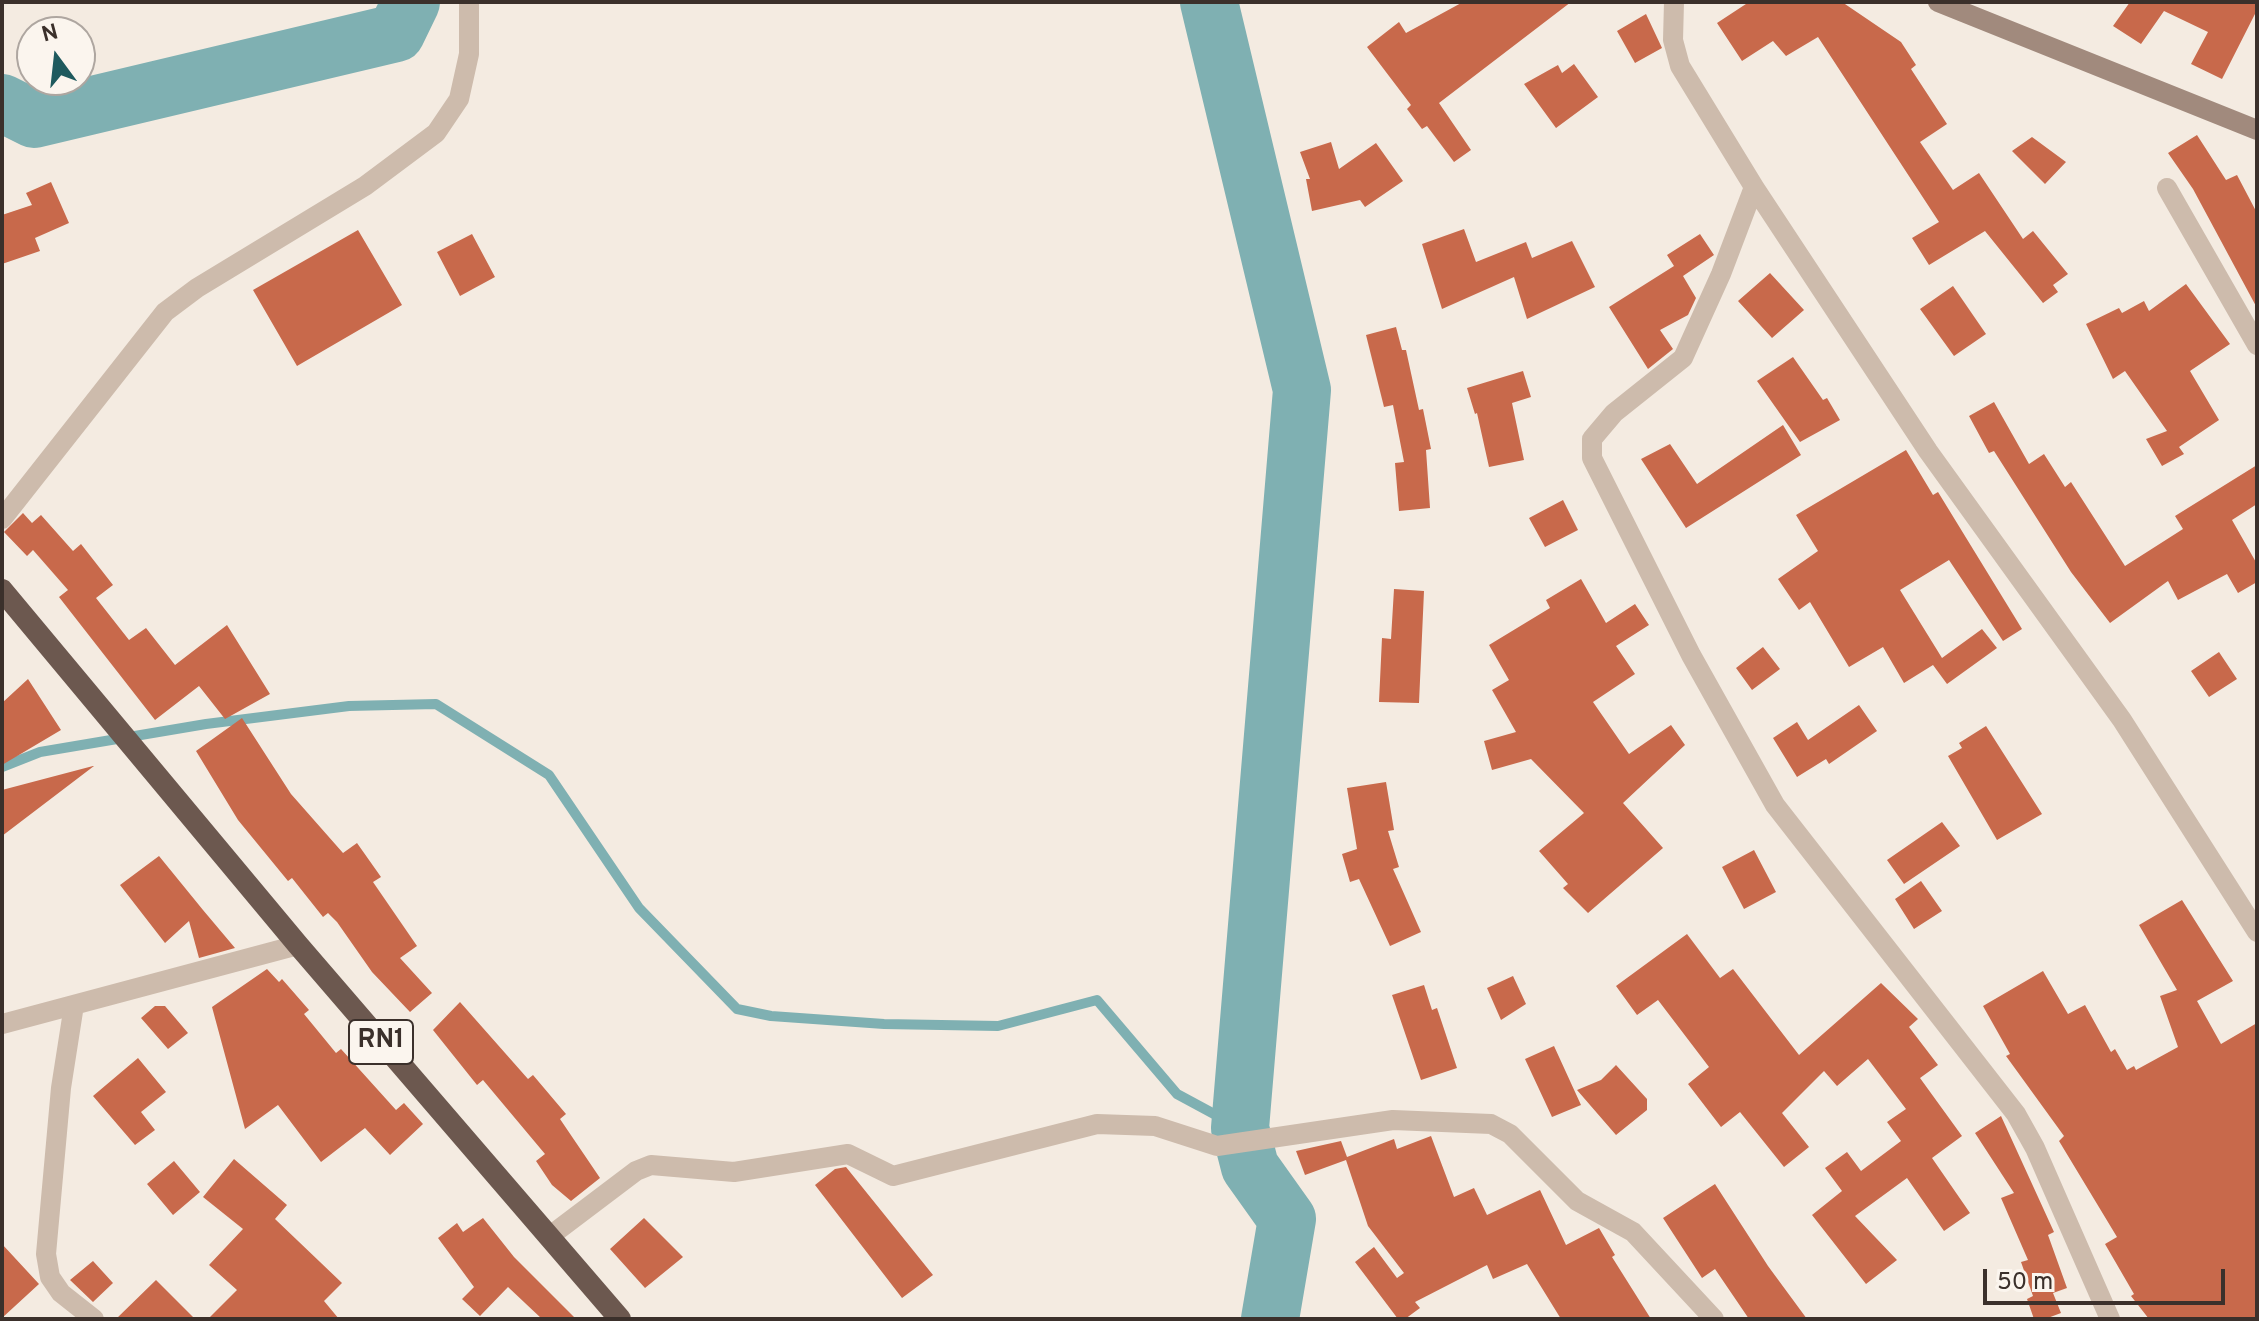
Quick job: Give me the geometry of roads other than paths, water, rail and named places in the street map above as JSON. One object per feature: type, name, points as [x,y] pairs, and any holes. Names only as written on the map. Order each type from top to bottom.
[{"type":"highway","name":"RN1","points":[[2,590],[298,945],[620,1319]]},
{"type":"main road","points":[[1938,2],[2257,130]]},
{"type":"street","points":[[2,519],[165,312],[197,288],[365,186],[436,133],[459,99],[469,54],[469,2]]},
{"type":"street","points":[[1674,2],[1673,40],[1680,66],[1754,187],[1928,451],[2122,720],[2257,932]]},
{"type":"street","points":[[1754,187],[1721,274],[1683,358],[1614,413],[1592,439],[1592,458],[1691,655],[1775,805],[2016,1114],[2035,1148],[2110,1319]]},
{"type":"street","points":[[2167,188],[2257,345]]},
{"type":"street","points":[[2,1024],[298,945]]},
{"type":"street","points":[[74,1005],[61,1088],[46,1254],[50,1277],[61,1293],[94,1319]]},
{"type":"street","points":[[550,1236],[636,1171],[651,1165],[734,1172],[848,1154],[893,1176],[1097,1124],[1155,1126],[1217,1146],[1393,1120],[1501,1127],[1577,1201],[1633,1232],[1714,1319]]},
{"type":"waterway","points":[[2,103],[34,119],[396,33],[411,2]]},
{"type":"waterway","points":[[1209,2],[1302,390],[1240,1128],[1250,1167],[1287,1219],[1270,1319]]},
{"type":"waterway","points":[[2,767],[40,752],[206,724],[349,706],[436,704],[549,775],[639,908],[737,1009],[771,1016],[884,1024],[998,1026],[1097,1000],[1177,1094],[1240,1128]]}]
